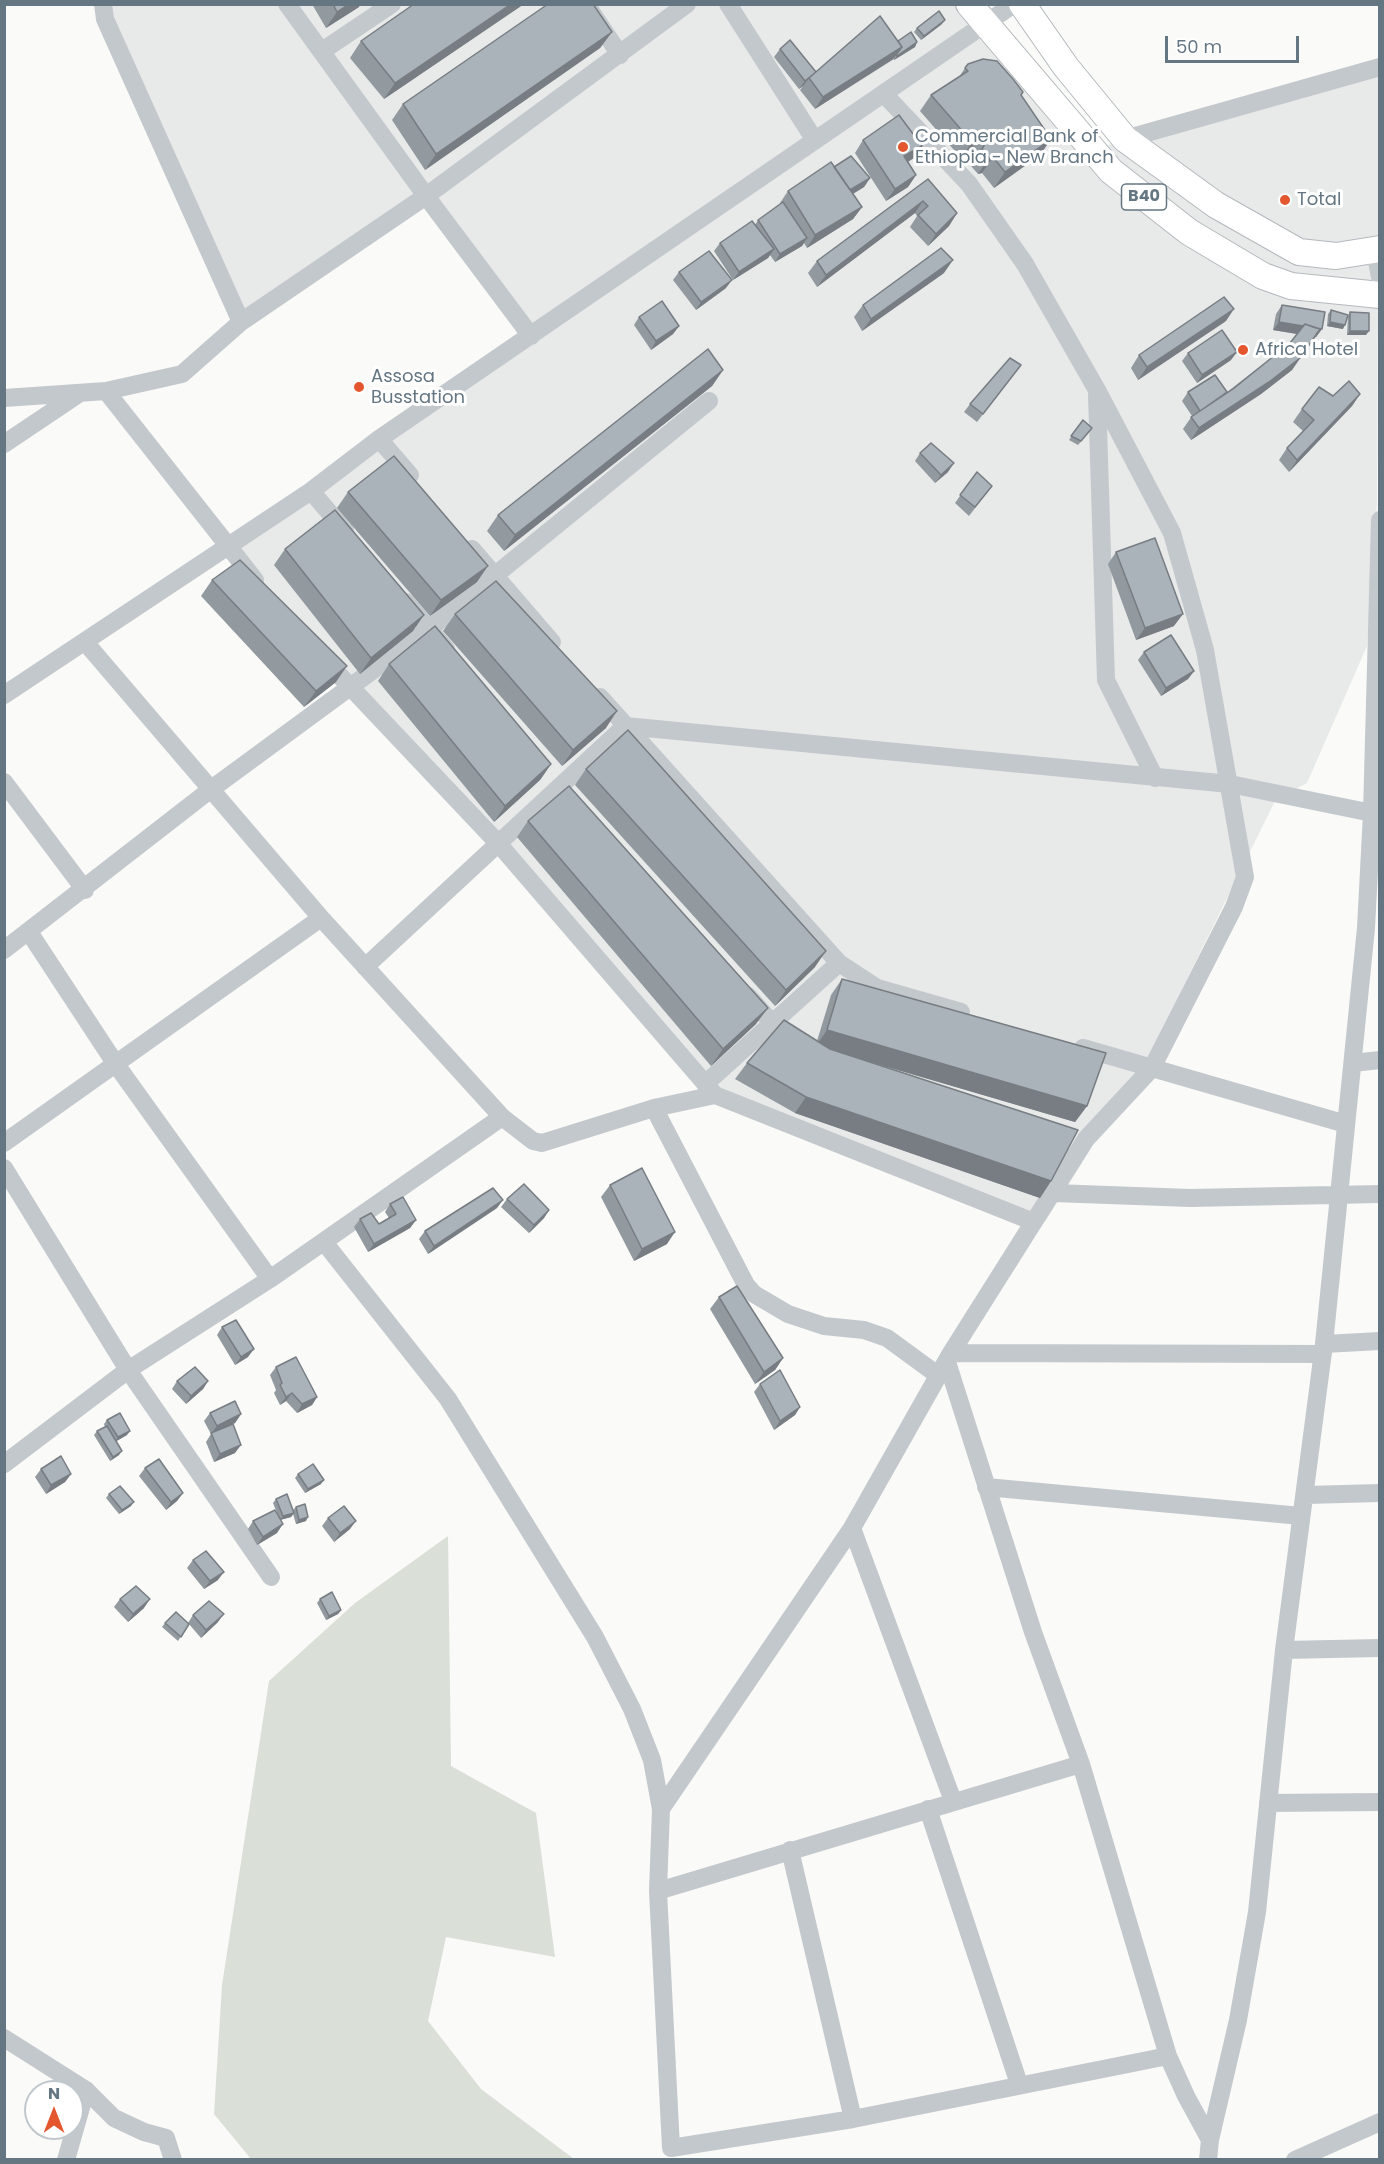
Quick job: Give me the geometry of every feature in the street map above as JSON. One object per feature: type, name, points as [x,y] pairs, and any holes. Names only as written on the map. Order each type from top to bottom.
[{"type":"highway","name":"B40","points":[[969,4],[1111,171],[1189,232],[1263,276],[1291,286],[1380,295]]},
{"type":"highway","name":"B40","points":[[1022,4],[1066,67],[1125,139],[1216,205],[1299,252],[1336,256],[1377,250]]},
{"type":"street","points":[[103,4],[105,19],[241,321]]},
{"type":"street","points":[[288,4],[426,196],[531,336]]},
{"type":"street","points":[[322,51],[392,4]]},
{"type":"street","points":[[586,4],[620,55]]},
{"type":"street","points":[[4,398],[106,391],[182,374],[241,321],[426,196],[687,4]]},
{"type":"street","points":[[728,4],[814,139]]},
{"type":"street","points":[[4,695],[311,491],[379,439],[1014,4]]},
{"type":"street","points":[[1125,139],[1380,67]]},
{"type":"street","points":[[661,1809],[852,1528],[945,1364],[1086,1139],[1152,1068],[1234,907],[1245,877],[1205,650],[1172,533],[1097,390],[1025,264],[969,184],[884,94]]},
{"type":"street","points":[[1377,250],[1380,277]]},
{"type":"street","points":[[1097,390],[1106,680],[1155,778]]},
{"type":"street","points":[[106,391],[227,548],[265,591]]},
{"type":"street","points":[[4,444],[81,393]]},
{"type":"street","points":[[4,950],[85,890],[210,790],[429,629],[709,401]]},
{"type":"street","points":[[379,439],[418,485]]},
{"type":"street","points":[[311,491],[355,543]]},
{"type":"street","points":[[1208,2160],[1210,2140],[1238,2020],[1257,1912],[1284,1650],[1324,1349],[1353,1063],[1373,926],[1372,813],[1380,520]]},
{"type":"street","points":[[464,540],[564,656]]},
{"type":"street","points":[[392,586],[460,666]]},
{"type":"street","points":[[85,642],[321,918],[502,1117],[533,1141],[542,1143],[710,1089],[773,1024],[839,963]]},
{"type":"street","points":[[311,644],[348,687],[496,842],[710,1089],[1034,1222]]},
{"type":"street","points":[[587,682],[839,963],[877,988],[980,1018]]},
{"type":"street","points":[[365,967],[496,842],[555,780],[625,726],[1230,784],[1372,813]]},
{"type":"street","points":[[555,780],[575,802]]},
{"type":"street","points":[[4,782],[85,890]]},
{"type":"street","points":[[4,1143],[321,918]]},
{"type":"street","points":[[29,932],[115,1063],[270,1279]]},
{"type":"street","points":[[734,980],[773,1024],[819,1052]]},
{"type":"street","points":[[1060,1041],[1346,1124]]},
{"type":"street","points":[[1353,1063],[1380,1060]]},
{"type":"street","points":[[654,1108],[746,1285],[754,1294],[788,1314],[824,1326],[864,1330],[945,1364],[1324,1349],[1380,1341]]},
{"type":"street","points":[[4,1464],[128,1370],[270,1279],[502,1117]]},
{"type":"street","points":[[1064,1132],[1086,1139]]},
{"type":"street","points":[[4,1168],[128,1370],[271,1577]]},
{"type":"street","points":[[1054,1193],[1190,1198],[1380,1194]]},
{"type":"street","points":[[324,1242],[448,1400],[595,1637],[632,1709],[648,1750],[661,1809],[658,1891],[671,2154],[1168,2056]]},
{"type":"street","points":[[945,1364],[1033,1632],[1081,1764],[1168,2056],[1210,2140]]},
{"type":"street","points":[[986,1487],[1302,1516]]},
{"type":"street","points":[[1306,1495],[1380,1493]]},
{"type":"street","points":[[852,1528],[953,1801]]},
{"type":"street","points":[[1284,1650],[1380,1648]]},
{"type":"street","points":[[658,1891],[1081,1764]]},
{"type":"street","points":[[1268,1803],[1380,1802]]},
{"type":"street","points":[[928,1809],[1019,2084]]},
{"type":"street","points":[[790,1850],[853,2119]]},
{"type":"street","points":[[4,2038],[87,2090],[114,2118],[144,2132],[166,2138],[173,2160]]},
{"type":"street","points":[[66,2160],[87,2090]]},
{"type":"street","points":[[1295,2160],[1380,2122]]},
{"type":"shaded area","points":[[106,5],[684,5],[622,59],[697,5],[985,5],[1101,147],[1379,72],[1377,503],[1367,646],[1307,783],[1276,799],[1150,1054],[1045,1222],[710,1088],[226,545],[524,333],[428,192],[243,318]]},
{"type":"shaded area","points":[[448,1536],[451,1766],[536,1813],[555,1957],[446,1937],[428,2021],[481,2089],[574,2159],[251,2159],[214,2114],[222,1985],[269,1681],[355,1603]]},
{"type":"building","points":[[333,4],[349,4],[337,12]]},
{"type":"building","points":[[414,4],[511,4],[395,83],[361,41]]},
{"type":"building","points":[[548,4],[593,4],[612,32],[436,154],[403,104]]},
{"type":"building","points":[[939,11],[945,20],[924,36],[917,28]]},
{"type":"building","points":[[880,16],[902,47],[823,97],[809,78]]},
{"type":"building","points":[[911,32],[917,42],[897,56],[902,47],[898,41]]},
{"type":"building","points":[[790,40],[816,72],[805,81],[780,49]]},
{"type":"building","points":[[983,59],[997,61],[1013,79],[1023,92],[1021,95],[1051,139],[1005,172],[993,157],[989,158],[982,149],[985,144],[977,140],[972,142],[931,95],[968,71],[965,68],[968,64]]},
{"type":"building","points":[[899,115],[922,146],[904,156],[916,175],[895,189],[863,140]]},
{"type":"building","points":[[851,156],[870,178],[850,190],[834,167]]},
{"type":"building","points":[[831,162],[862,207],[815,235],[788,191]]},
{"type":"building","points":[[928,179],[957,213],[936,234],[918,215],[928,206],[923,201],[826,275],[817,261]]},
{"type":"building","points":[[783,202],[807,238],[780,254],[758,220]]},
{"type":"building","points":[[752,221],[774,249],[739,272],[720,243]]},
{"type":"building","points":[[941,248],[953,260],[871,319],[863,305]]},
{"type":"building","points":[[709,251],[732,280],[701,302],[679,272]]},
{"type":"building","points":[[1224,297],[1234,309],[1147,367],[1139,355]]},
{"type":"building","points":[[662,301],[679,326],[656,341],[639,317]]},
{"type":"building","points":[[1282,305],[1325,312],[1322,329],[1305,324],[1303,326],[1279,322]]},
{"type":"building","points":[[1331,310],[1348,315],[1345,325],[1330,322]]},
{"type":"building","points":[[1350,312],[1369,313],[1369,331],[1350,331]]},
{"type":"building","points":[[1305,324],[1320,329],[1300,358],[1269,382],[1199,428],[1191,417],[1233,389],[1290,343]]},
{"type":"building","points":[[1222,330],[1237,352],[1202,375],[1188,353]]},
{"type":"building","points":[[708,349],[723,370],[515,535],[498,515]]},
{"type":"building","points":[[1010,358],[1021,365],[983,414],[970,404]]},
{"type":"building","points":[[1215,375],[1227,392],[1200,411],[1188,392]]},
{"type":"building","points":[[1349,381],[1360,394],[1297,460],[1287,448],[1314,420],[1302,409],[1319,387],[1333,396]]},
{"type":"building","points":[[1083,420],[1092,428],[1081,441],[1071,436]]},
{"type":"building","points":[[931,443],[954,463],[941,475],[920,453]]},
{"type":"building","points":[[394,456],[488,566],[441,600],[348,492]]},
{"type":"building","points":[[977,472],[992,486],[975,507],[960,495]]},
{"type":"building","points":[[335,510],[424,615],[371,658],[285,549]]},
{"type":"building","points":[[1155,538],[1183,614],[1145,628],[1116,552]]},
{"type":"building","points":[[240,560],[347,666],[316,691],[212,580]]},
{"type":"building","points":[[496,581],[617,711],[573,750],[455,614]]},
{"type":"building","points":[[435,626],[551,764],[505,806],[389,664]]},
{"type":"building","points":[[1171,635],[1194,671],[1166,688],[1144,652]]},
{"type":"building","points":[[628,730],[826,951],[786,990],[586,769]]},
{"type":"building","points":[[569,786],[768,1008],[723,1049],[528,821]]},
{"type":"building","points":[[842,979],[1106,1053],[1087,1106],[827,1030]]},
{"type":"building","points":[[784,1020],[830,1049],[1078,1130],[1051,1181],[806,1097],[747,1063]]},
{"type":"building","points":[[642,1168],[675,1232],[642,1249],[610,1185]]},
{"type":"building","points":[[524,1184],[549,1210],[534,1225],[507,1199]]},
{"type":"building","points":[[493,1188],[503,1200],[434,1246],[425,1231]]},
{"type":"building","points":[[403,1197],[416,1220],[374,1244],[360,1219],[371,1213],[379,1224],[396,1214],[390,1204]]},
{"type":"building","points":[[737,1286],[783,1358],[764,1372],[719,1297]]},
{"type":"building","points":[[236,1320],[254,1349],[241,1357],[222,1327]]},
{"type":"building","points":[[296,1357],[317,1397],[302,1404],[292,1393],[286,1397],[280,1385],[282,1383],[276,1367]]},
{"type":"building","points":[[195,1367],[208,1381],[191,1396],[177,1381]]},
{"type":"building","points":[[780,1370],[800,1407],[780,1421],[760,1384]]},
{"type":"building","points":[[235,1401],[241,1414],[217,1426],[210,1413]]},
{"type":"building","points":[[120,1413],[130,1431],[118,1437],[107,1420]]},
{"type":"building","points":[[233,1424],[241,1445],[220,1454],[211,1433]]},
{"type":"building","points":[[107,1426],[122,1451],[113,1457],[97,1431]]},
{"type":"building","points":[[61,1456],[71,1474],[51,1485],[41,1469]]},
{"type":"building","points":[[159,1459],[183,1493],[171,1502],[145,1468]]},
{"type":"building","points":[[313,1464],[324,1480],[308,1489],[298,1474]]},
{"type":"building","points":[[120,1486],[134,1502],[122,1510],[109,1494]]},
{"type":"building","points":[[287,1494],[294,1513],[283,1516],[276,1499]]},
{"type":"building","points":[[305,1504],[308,1517],[299,1520],[296,1507]]},
{"type":"building","points":[[344,1506],[356,1521],[340,1533],[328,1518]]},
{"type":"building","points":[[275,1510],[283,1524],[263,1537],[253,1521]]},
{"type":"building","points":[[206,1551],[224,1572],[210,1581],[193,1560]]},
{"type":"building","points":[[136,1586],[150,1599],[133,1614],[120,1599]]},
{"type":"building","points":[[332,1592],[341,1610],[329,1616],[320,1599]]},
{"type":"building","points":[[209,1601],[224,1614],[206,1630],[193,1615]]},
{"type":"building","points":[[176,1612],[189,1624],[181,1637],[165,1623]]},
{"type":"place","name":"Commercial Bank of Ethiopia - New Branch","points":[[903,147]]},
{"type":"place","name":"Total","points":[[1285,200]]},
{"type":"place","name":"Africa Hotel","points":[[1243,350]]},
{"type":"place","name":"Assosa Busstation","points":[[359,387]]}]
